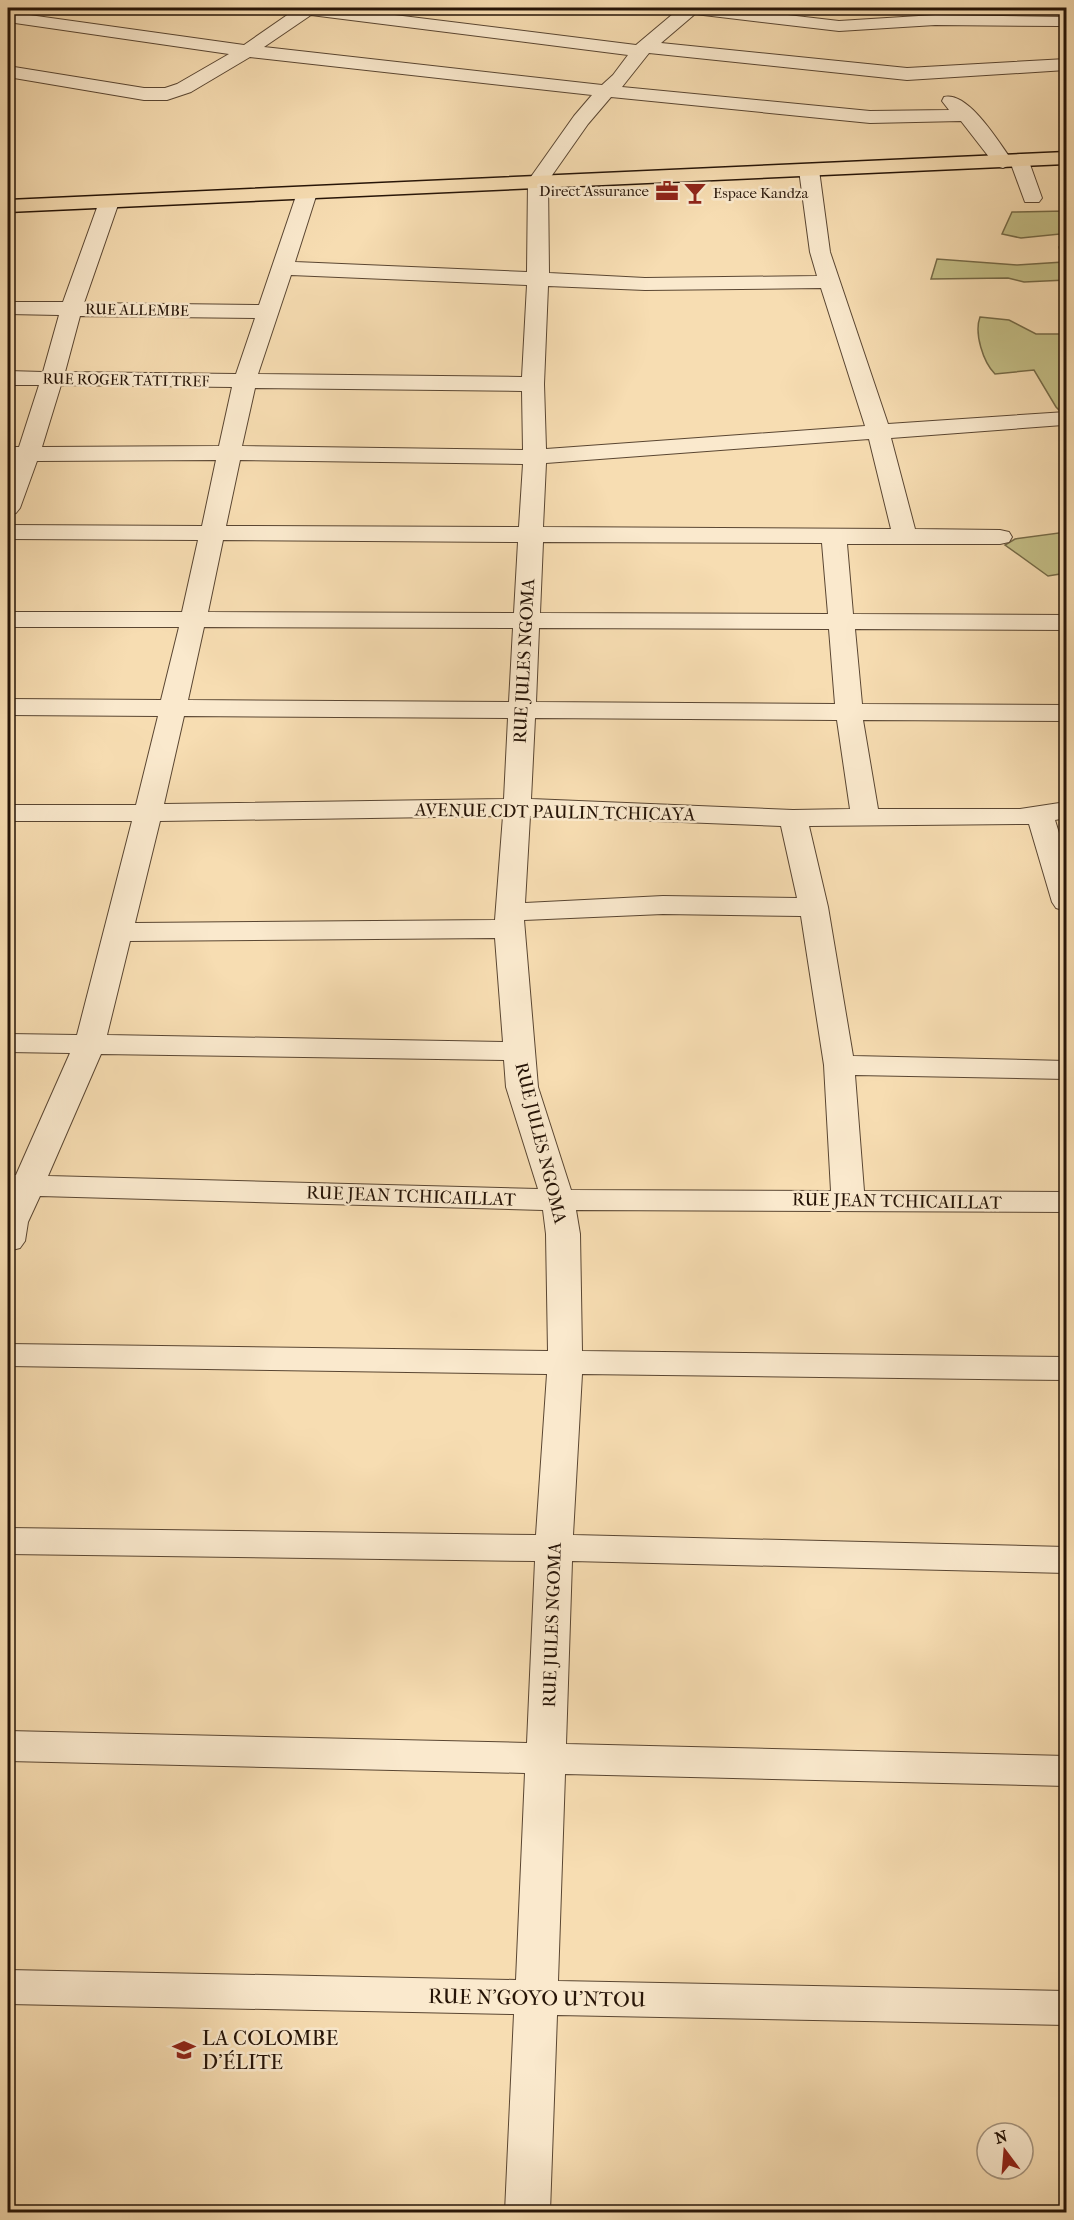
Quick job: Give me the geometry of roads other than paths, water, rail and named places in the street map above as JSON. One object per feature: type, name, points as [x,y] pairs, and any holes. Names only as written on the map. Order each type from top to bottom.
[{"type":"highway","points":[[8,206],[1066,158]]},
{"type":"street","points":[[8,72],[144,94],[167,94],[184,88],[247,51],[306,8],[642,49],[921,74],[1066,65]]},
{"type":"street","points":[[538,181],[581,120],[606,91],[620,79],[642,49],[691,8],[839,26],[1014,14],[1059,21]]},
{"type":"street","points":[[8,17],[247,51],[606,91],[880,117],[967,115]]},
{"type":"street","points":[[921,74],[967,115],[1011,161],[1032,198]]},
{"type":"street","points":[[809,170],[820,252],[878,430],[905,537]]},
{"type":"street","name":"RUE JULES NGOMA","points":[[528,2212],[554,1548],[565,1361],[563,1234],[558,1200],[522,1087],[510,921],[535,457],[533,384],[538,279],[538,181]]},
{"type":"street","points":[[8,1241],[18,1185],[89,1046],[148,813],[193,621],[245,381],[306,193]]},
{"type":"street","points":[[8,508],[18,454],[52,379],[71,309],[109,202]]},
{"type":"street","points":[[283,268],[681,285],[829,282]]},
{"type":"street","name":"RUE ALLEMBE","points":[[8,308],[267,312]]},
{"type":"street","name":"RUE ROGER TATI TREF","points":[[8,378],[533,384]]},
{"type":"street","points":[[18,454],[230,453],[535,457],[1063,418]]},
{"type":"street","points":[[8,532],[212,531],[1000,537]]},
{"type":"street","points":[[834,536],[843,620],[849,712],[865,817]]},
{"type":"street","points":[[8,619],[1066,622]]},
{"type":"street","points":[[8,707],[1066,713]]},
{"type":"street","name":"AVENUE CDT PAULIN TCHICAYA","points":[[8,813],[517,807],[793,818],[1053,812]]},
{"type":"street","points":[[1053,812],[1066,902]]},
{"type":"street","points":[[793,818],[814,907],[839,1065],[848,1200]]},
{"type":"street","points":[[118,932],[510,921],[663,905],[814,907]]},
{"type":"street","points":[[8,1043],[518,1051]]},
{"type":"street","points":[[839,1065],[1066,1070]]},
{"type":"street","name":"RUE JEAN TCHICAILLAT","points":[[18,1185],[558,1200],[1066,1202]]},
{"type":"street","points":[[8,1355],[1066,1369]]},
{"type":"street","points":[[8,1540],[554,1548],[1066,1560]]},
{"type":"street","points":[[8,1746],[1066,1771]]},
{"type":"street","name":"RUE N'GOYO U'NTOU","points":[[8,1987],[1066,2008]]},
{"type":"place","name":"Direct Assurance","points":[[667,191]]},
{"type":"place","name":"Espace Kandza","points":[[695,193]]},
{"type":"place","name":"LA COLOMBE D'ÉLITE","points":[[184,2050]]}]
